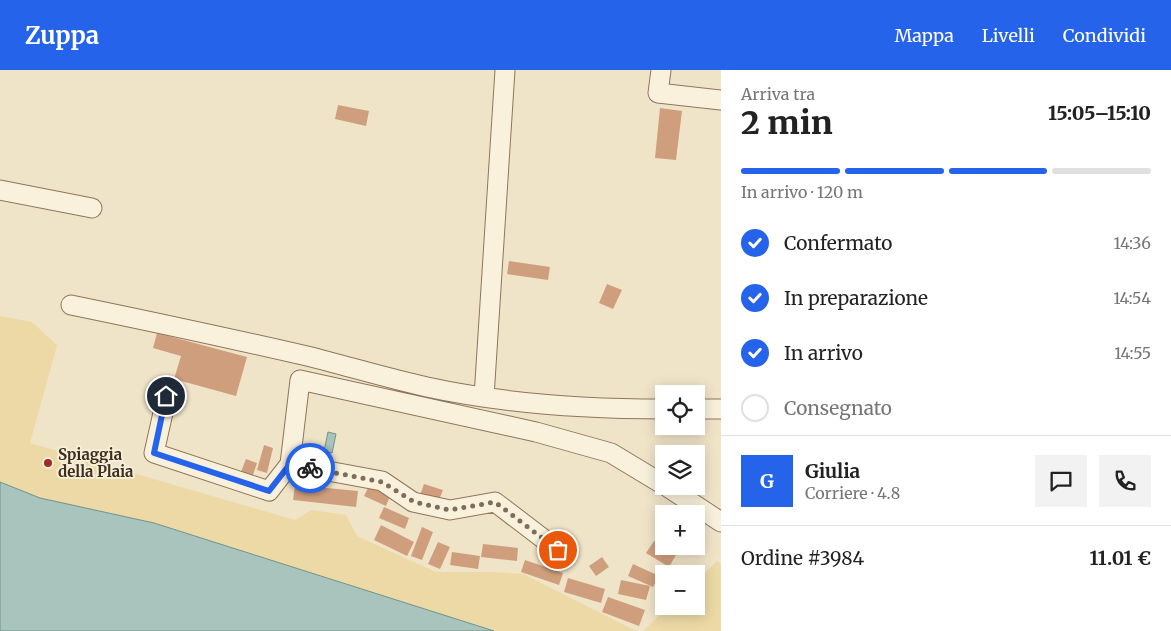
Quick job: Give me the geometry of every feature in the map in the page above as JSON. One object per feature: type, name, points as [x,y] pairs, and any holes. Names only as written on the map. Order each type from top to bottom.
[{"type":"lane","points":[[484,397],[505,70]]},
{"type":"lane","points":[[661,70],[658,93],[721,100]]},
{"type":"lane","points":[[0,190],[92,208]]},
{"type":"lane","points":[[71,305],[309,357],[427,387],[512,402],[609,409],[655,409]]},
{"type":"lane","points":[[166,396],[154,453],[269,491],[290,464],[300,380],[536,432],[611,453],[655,480]]},
{"type":"lane","points":[[705,409],[721,409]]},
{"type":"lane","points":[[290,464],[382,482],[414,502],[450,510],[495,502],[558,550]]},
{"type":"lane","points":[[679,495],[721,522]]},
{"type":"sand","name":"Spiaggia della Plaia","points":[[0,316],[32,322],[57,345],[30,443],[295,520],[311,510],[346,515],[357,536],[436,572],[523,574],[636,631],[494,631],[154,523],[40,498],[0,482]]},
{"type":"sand","points":[[717,561],[721,564],[721,631],[643,631],[660,615],[705,615],[705,572]]},
{"type":"water","points":[[328,432],[336,434],[332,453],[324,451]]},
{"type":"water","points":[[0,482],[40,498],[154,523],[494,631],[0,631]]},
{"type":"building","points":[[338,105],[369,111],[366,126],[335,119]]},
{"type":"building","points":[[660,108],[682,111],[676,160],[655,158]]},
{"type":"building","points":[[509,261],[550,267],[548,280],[507,274]]},
{"type":"building","points":[[607,284],[622,290],[613,309],[599,303]]},
{"type":"building","points":[[157,333],[247,357],[236,396],[174,379],[181,356],[153,348]]},
{"type":"building","points":[[264,445],[273,448],[267,473],[257,470]]},
{"type":"building","points":[[246,459],[257,463],[251,481],[239,477]]},
{"type":"building","points":[[424,484],[443,490],[437,505],[419,498]]},
{"type":"building","points":[[295,485],[358,491],[356,507],[293,500]]},
{"type":"building","points":[[369,486],[390,496],[386,506],[364,496]]},
{"type":"building","points":[[384,507],[409,518],[405,529],[379,518]]},
{"type":"building","points":[[381,525],[414,542],[407,556],[374,540]]},
{"type":"building","points":[[422,527],[433,532],[422,560],[411,556]]},
{"type":"building","points":[[654,541],[655,555],[676,555],[670,565],[666,565],[646,553]]},
{"type":"building","points":[[438,542],[450,547],[440,569],[428,564]]},
{"type":"building","points":[[483,544],[518,548],[517,561],[481,557]]},
{"type":"building","points":[[452,552],[480,556],[478,569],[450,565]]},
{"type":"building","points":[[602,557],[609,567],[596,576],[589,566]]},
{"type":"building","points":[[525,560],[563,573],[559,585],[521,572]]},
{"type":"building","points":[[633,564],[655,574],[655,583],[653,587],[628,576]]},
{"type":"building","points":[[568,578],[605,589],[601,603],[564,592]]},
{"type":"building","points":[[621,580],[650,586],[646,600],[618,594]]},
{"type":"building","points":[[608,597],[645,610],[639,626],[602,612]]},
{"type":"way so far","points":[[310,468],[382,482],[414,502],[450,510],[495,502],[558,550]]},
{"type":"place","name":"Spiaggia della Plaia","points":[[48,463]]},
{"type":"route","points":[[166,396],[154,453],[269,491],[290,464],[310,468]]}]
